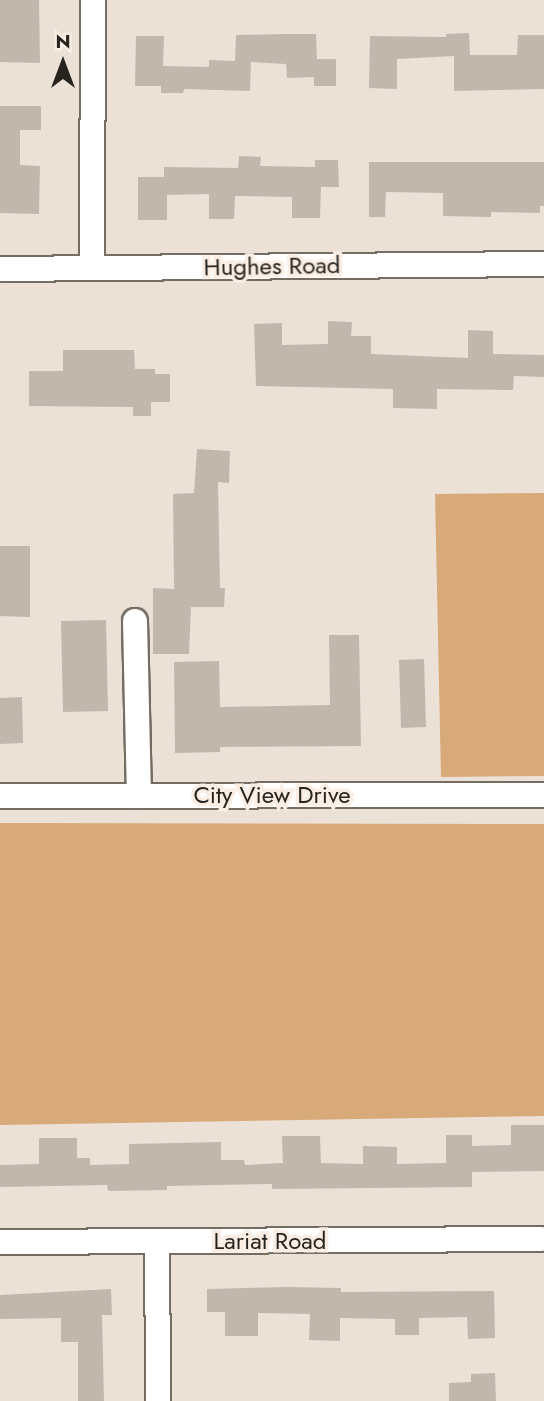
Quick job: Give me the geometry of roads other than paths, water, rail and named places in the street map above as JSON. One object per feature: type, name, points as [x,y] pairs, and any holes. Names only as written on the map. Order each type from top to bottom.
[{"type":"street","points":[[92,268],[93,0]]},
{"type":"street","name":"Hughes Road","points":[[0,269],[544,264]]},
{"type":"street","points":[[135,621],[139,796]]},
{"type":"street","name":"City View Drive","points":[[0,796],[544,795]]},
{"type":"street","name":"Lariat Road","points":[[0,1242],[541,1240]]},
{"type":"street","points":[[157,1241],[158,1401]]}]
